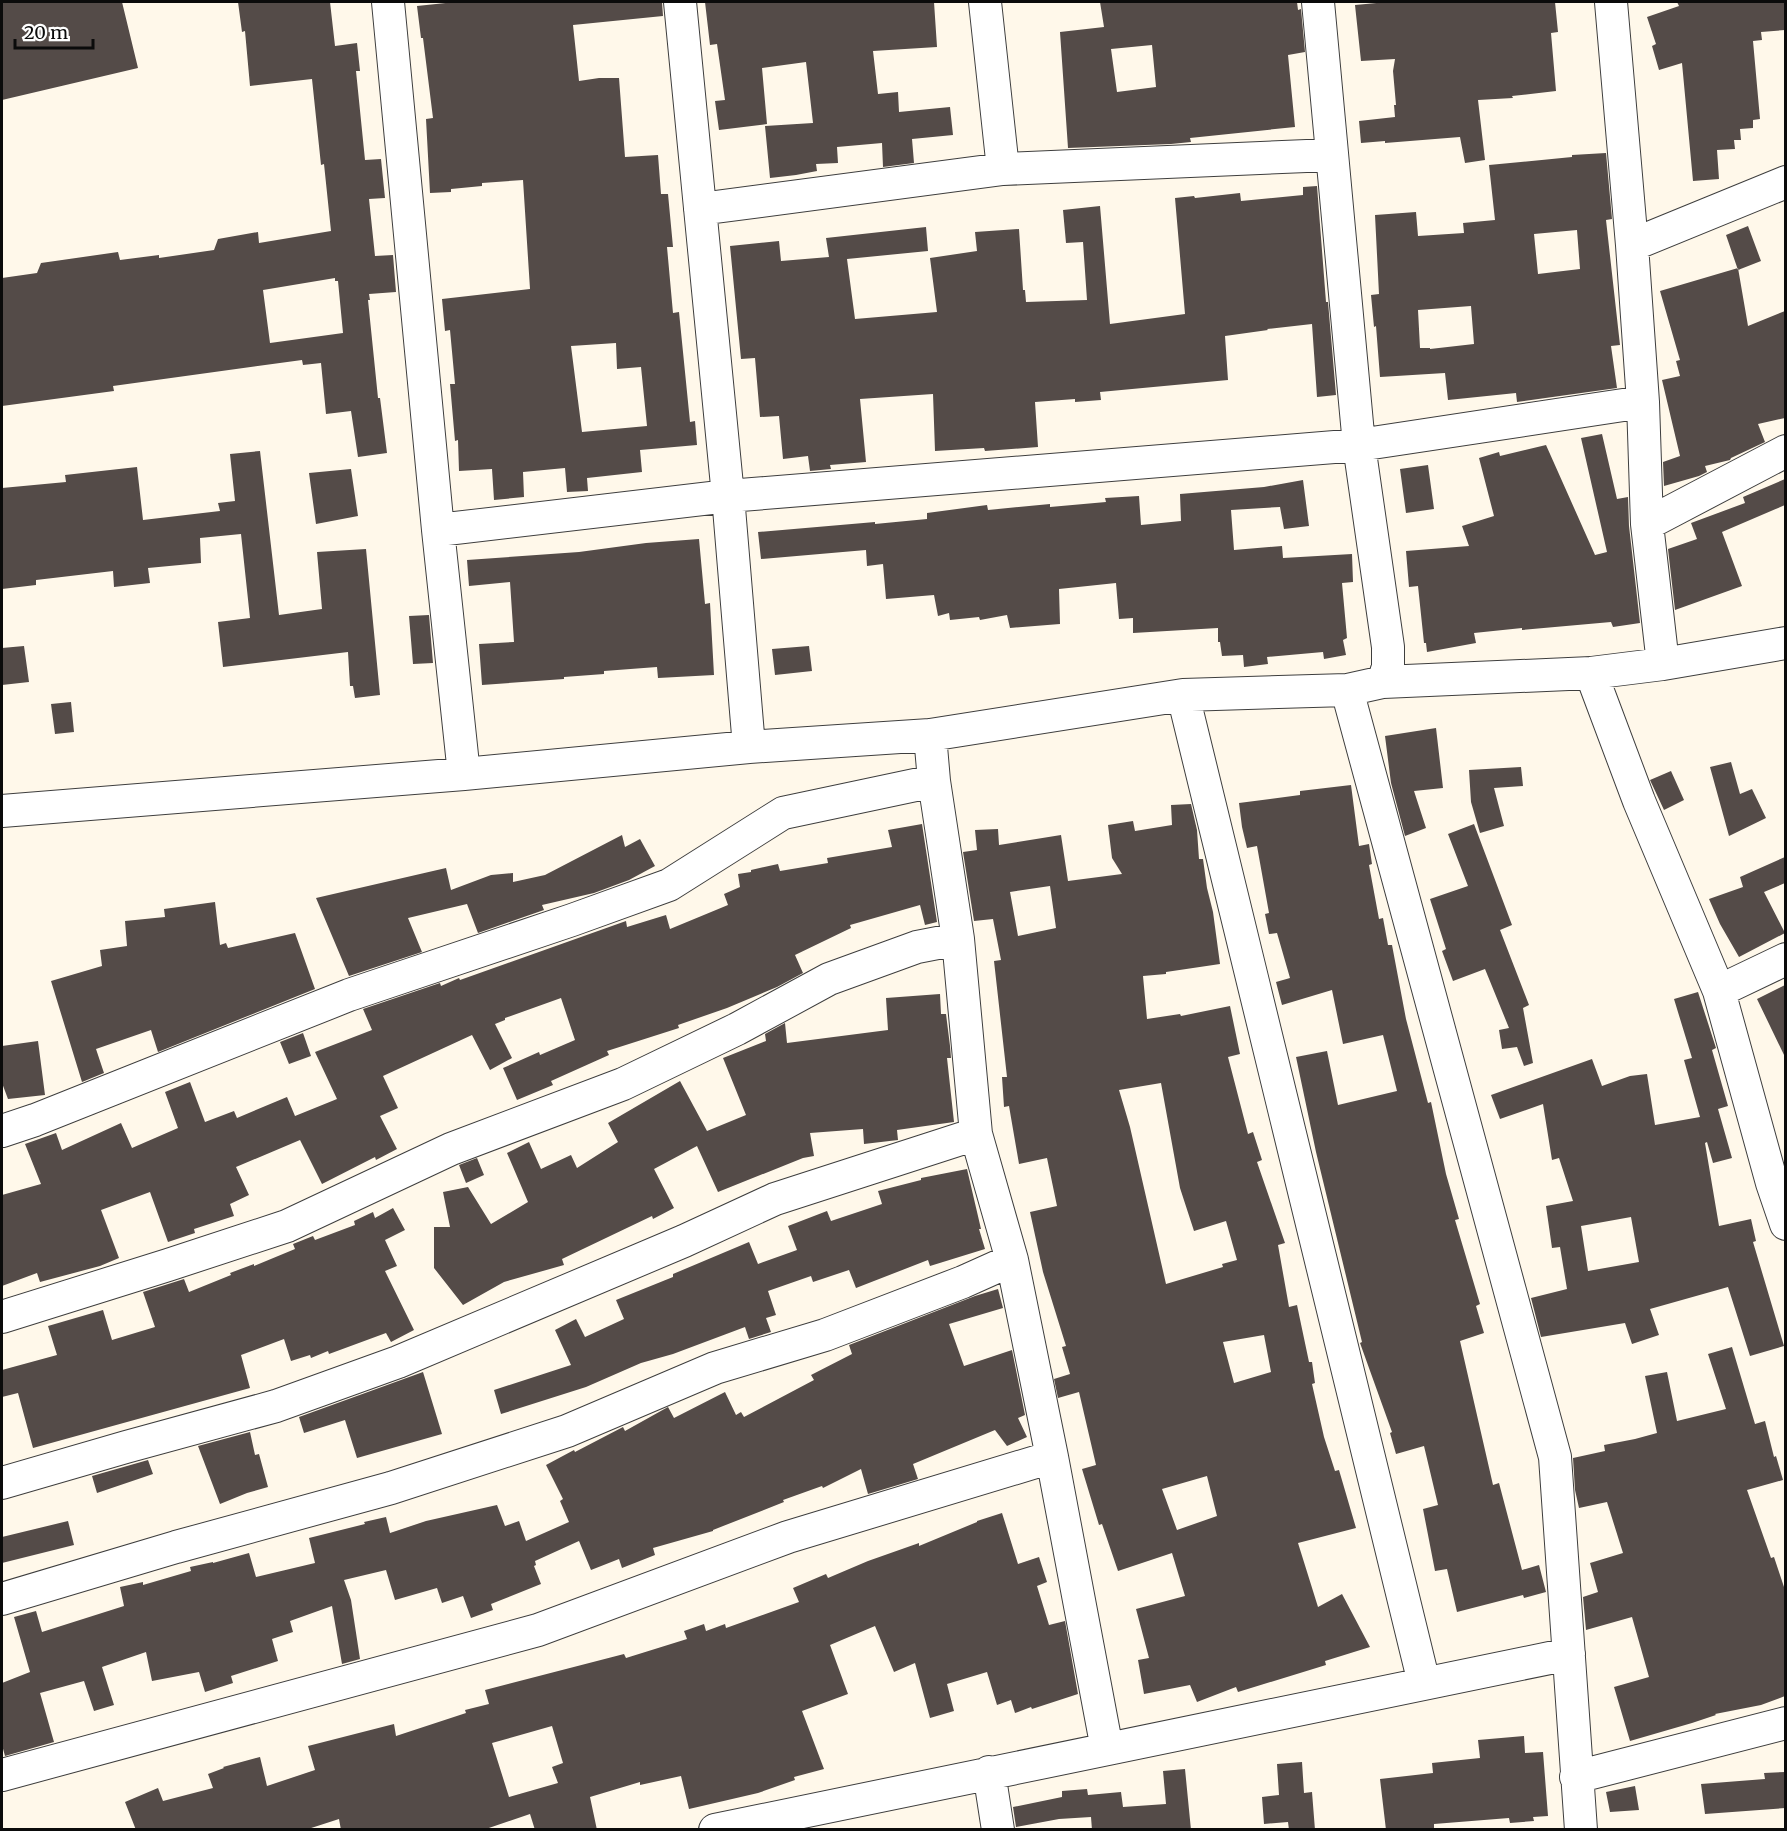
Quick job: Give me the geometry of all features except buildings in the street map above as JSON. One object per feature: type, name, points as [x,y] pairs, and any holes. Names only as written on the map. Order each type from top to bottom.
[{"type":"street","points":[[388,2],[438,530],[464,774]]},
{"type":"street","points":[[680,2],[728,496],[749,747]]},
{"type":"street","points":[[985,2],[1003,169]]},
{"type":"street","points":[[1318,2],[1359,445],[1388,647],[1388,667],[1383,682]]},
{"type":"street","points":[[1611,2],[1643,402],[1647,524],[1663,664]]},
{"type":"street","points":[[700,209],[1003,169],[1331,155]]},
{"type":"street","points":[[1632,245],[1785,182]]},
{"type":"street","points":[[438,530],[728,496],[1359,445],[1643,402]]},
{"type":"street","points":[[1647,524],[1785,451]]},
{"type":"street","points":[[2,811],[464,774],[749,747],[930,735],[1183,695],[1347,690],[1383,682],[1591,673],[1663,664],[1785,643]]},
{"type":"street","points":[[1591,673],[1639,801],[1719,991],[1785,1224]]},
{"type":"street","points":[[1347,690],[1555,1457],[1581,1830]]},
{"type":"street","points":[[1183,695],[1424,1683]]},
{"type":"street","points":[[930,735],[934,780],[958,939],[976,1134],[1012,1260],[1107,1749]]},
{"type":"street","points":[[2,1131],[35,1120],[349,995],[669,885],[783,813],[934,780]]},
{"type":"street","points":[[2,1317],[287,1226],[451,1149],[623,1084],[737,1029],[829,979],[917,947],[958,939]]},
{"type":"street","points":[[1719,991],[1785,959]]},
{"type":"street","points":[[2,1483],[276,1406],[398,1362],[674,1245],[775,1199],[976,1134]]},
{"type":"street","points":[[2,1599],[176,1547],[390,1488],[567,1431],[715,1368],[825,1335],[963,1282],[1012,1260]]},
{"type":"street","points":[[2,1776],[538,1630],[788,1537],[1052,1457]]},
{"type":"street","points":[[715,1830],[1569,1654]]},
{"type":"street","points":[[1576,1777],[1785,1723]]},
{"type":"street","points":[[989,1772],[998,1830]]}]
